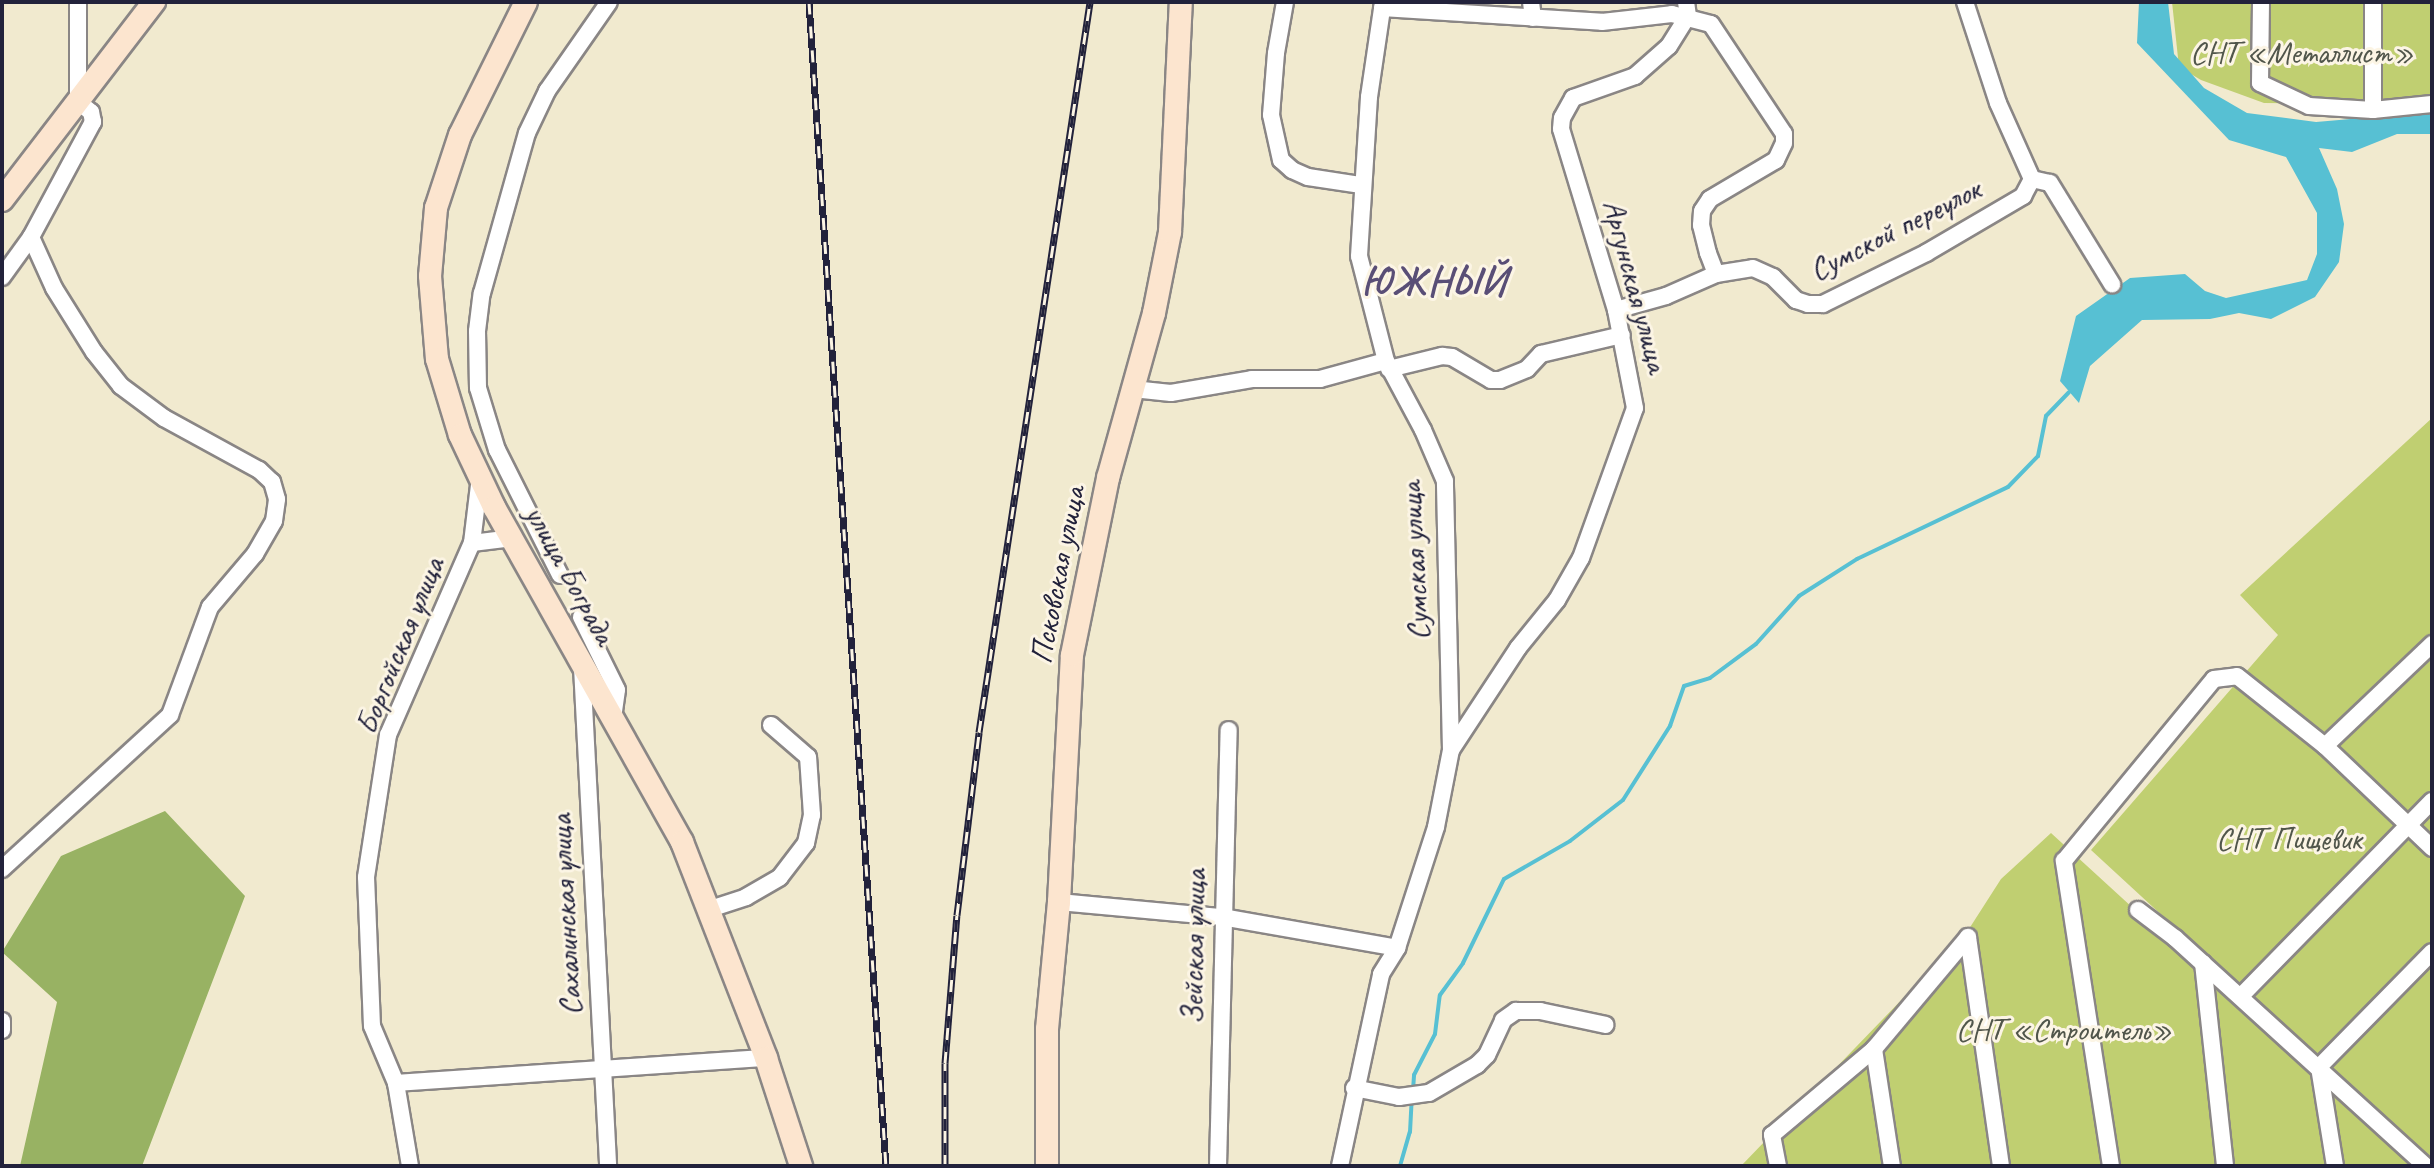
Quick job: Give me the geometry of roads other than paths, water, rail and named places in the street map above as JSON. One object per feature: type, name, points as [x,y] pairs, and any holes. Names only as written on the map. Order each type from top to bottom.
[{"type":"main road","points":[[2,200],[154,2]]},
{"type":"main road","name":"улица Бограда","points":[[526,2],[460,135],[436,208],[431,243],[431,322],[447,399],[480,477],[511,538],[682,842],[766,1058],[801,1166]]},
{"type":"main road","name":"Псковская улица","points":[[1047,1166],[1047,1029],[1059,902],[1072,655],[1108,478],[1154,313],[1170,232],[1181,2]]},
{"type":"street","points":[[2,277],[31,237],[93,122],[91,112],[78,102],[78,2]]},
{"type":"street","points":[[560,575],[497,450],[480,395],[477,331],[482,293],[527,133],[554,80],[609,2]]},
{"type":"street","points":[[1285,2],[1276,53],[1271,115],[1281,160],[1292,170],[1308,177],[1361,185]]},
{"type":"street","points":[[1965,2],[1998,103],[2032,179],[2050,183],[2112,284]]},
{"type":"street","points":[[2261,2],[2260,83],[2309,106],[2373,110],[2432,104]]},
{"type":"street","points":[[2373,2],[2373,110]]},
{"type":"street","points":[[1382,5],[1532,10],[1602,22],[1672,14],[1687,9],[1711,24],[1784,134],[1784,143],[1776,160],[1710,199],[1702,211],[1701,225],[1716,274]]},
{"type":"street","name":"Сумская улица","points":[[1382,5],[1361,185],[1359,256],[1387,365],[1423,430],[1445,481],[1451,750]]},
{"type":"street","name":"Аргунская улица","points":[[1451,750],[1518,648],[1557,600],[1581,558],[1635,408],[1616,310],[1561,129],[1562,118],[1573,98],[1635,76],[1669,46],[1687,9]]},
{"type":"street","name":"Сумской переулок","points":[[1616,310],[1666,296],[1716,274],[1753,268],[1773,277],[1796,300],[1823,304],[1926,253],[2023,196],[2032,179]]},
{"type":"street","points":[[2,869],[170,715],[210,607],[255,554],[274,521],[277,499],[272,482],[259,470],[164,418],[121,386],[94,352],[54,288],[31,237]]},
{"type":"street","points":[[1133,389],[1171,393],[1252,379],[1320,379],[1442,356],[1452,357],[1491,380],[1500,380],[1527,369],[1541,354],[1622,335]]},
{"type":"street","points":[[447,399],[480,395]]},
{"type":"street","name":"Боргойская улица","points":[[410,1166],[396,1083],[372,1026],[366,877],[388,735],[472,543],[480,477]]},
{"type":"street","points":[[472,543],[511,538]]},
{"type":"street","points":[[581,617],[617,690],[613,719]]},
{"type":"street","points":[[2325,746],[2432,644]]},
{"type":"street","name":"Сахалинская улица","points":[[582,662],[608,1166]]},
{"type":"street","points":[[2111,1166],[2064,861],[2214,679],[2237,676],[2325,746],[2432,848]]},
{"type":"street","points":[[710,909],[746,897],[780,877],[806,843],[812,815],[808,757],[771,725]]},
{"type":"street","name":"Зейская улица","points":[[1218,1166],[1229,730]]},
{"type":"street","points":[[1340,1166],[1354,1088],[1381,974],[1397,948],[1436,827],[1451,750]]},
{"type":"street","points":[[2241,996],[2432,801]]},
{"type":"street","points":[[1059,902],[1222,917],[1397,948]]},
{"type":"street","points":[[2138,910],[2241,996],[2426,1166]]},
{"type":"street","points":[[1778,1166],[1772,1135],[1874,1049],[1968,937],[2001,1166]]},
{"type":"street","points":[[2319,1067],[2432,952]]},
{"type":"street","points":[[2203,963],[2225,1166]]},
{"type":"street","points":[[1354,1088],[1399,1097],[1429,1093],[1477,1065],[1487,1055],[1503,1020],[1516,1011],[1540,1011],[1606,1025]]},
{"type":"street","points":[[2,1021],[2,1030]]},
{"type":"street","points":[[1874,1049],[1892,1166]]},
{"type":"street","points":[[396,1083],[766,1058]]},
{"type":"street","points":[[2319,1067],[2335,1166]]},
{"type":"water","points":[[2139,2],[2168,2],[2174,54],[2204,88],[2247,113],[2316,122],[2432,112],[2432,134],[2397,134],[2352,152],[2319,148],[2337,189],[2344,224],[2339,262],[2315,297],[2271,319],[2239,313],[2210,319],[2142,320],[2090,366],[2079,403],[2060,381],[2076,316],[2130,278],[2185,274],[2205,291],[2226,298],[2307,280],[2317,254],[2317,213],[2286,157],[2229,140],[2137,43]]},
{"type":"waterway","points":[[1413,1090],[1414,1075],[1435,1034],[1440,995],[1463,963],[1504,879],[1570,841],[1623,800],[1670,726],[1684,686],[1710,678],[1756,644],[1799,596],[1857,559],[2008,487],[2038,456],[2046,416],[2069,392]]},
{"type":"waterway","points":[[1400,1166],[1410,1132],[1412,1098]]},
{"type":"railway","points":[[809,2],[886,1166]]},
{"type":"railway","points":[[945,1166],[945,1063],[957,915],[979,732],[1090,2]]},
{"type":"district","name":"ЮЖНЫЙ","points":[[1435,281]]},
{"type":"park label","name":"СНТ «Металлист»","points":[[2302,53]]},
{"type":"park label","name":"СНТ Пищевик","points":[[2289,839]]},
{"type":"park label","name":"СНТ «Строитель»","points":[[2064,1030]]}]
